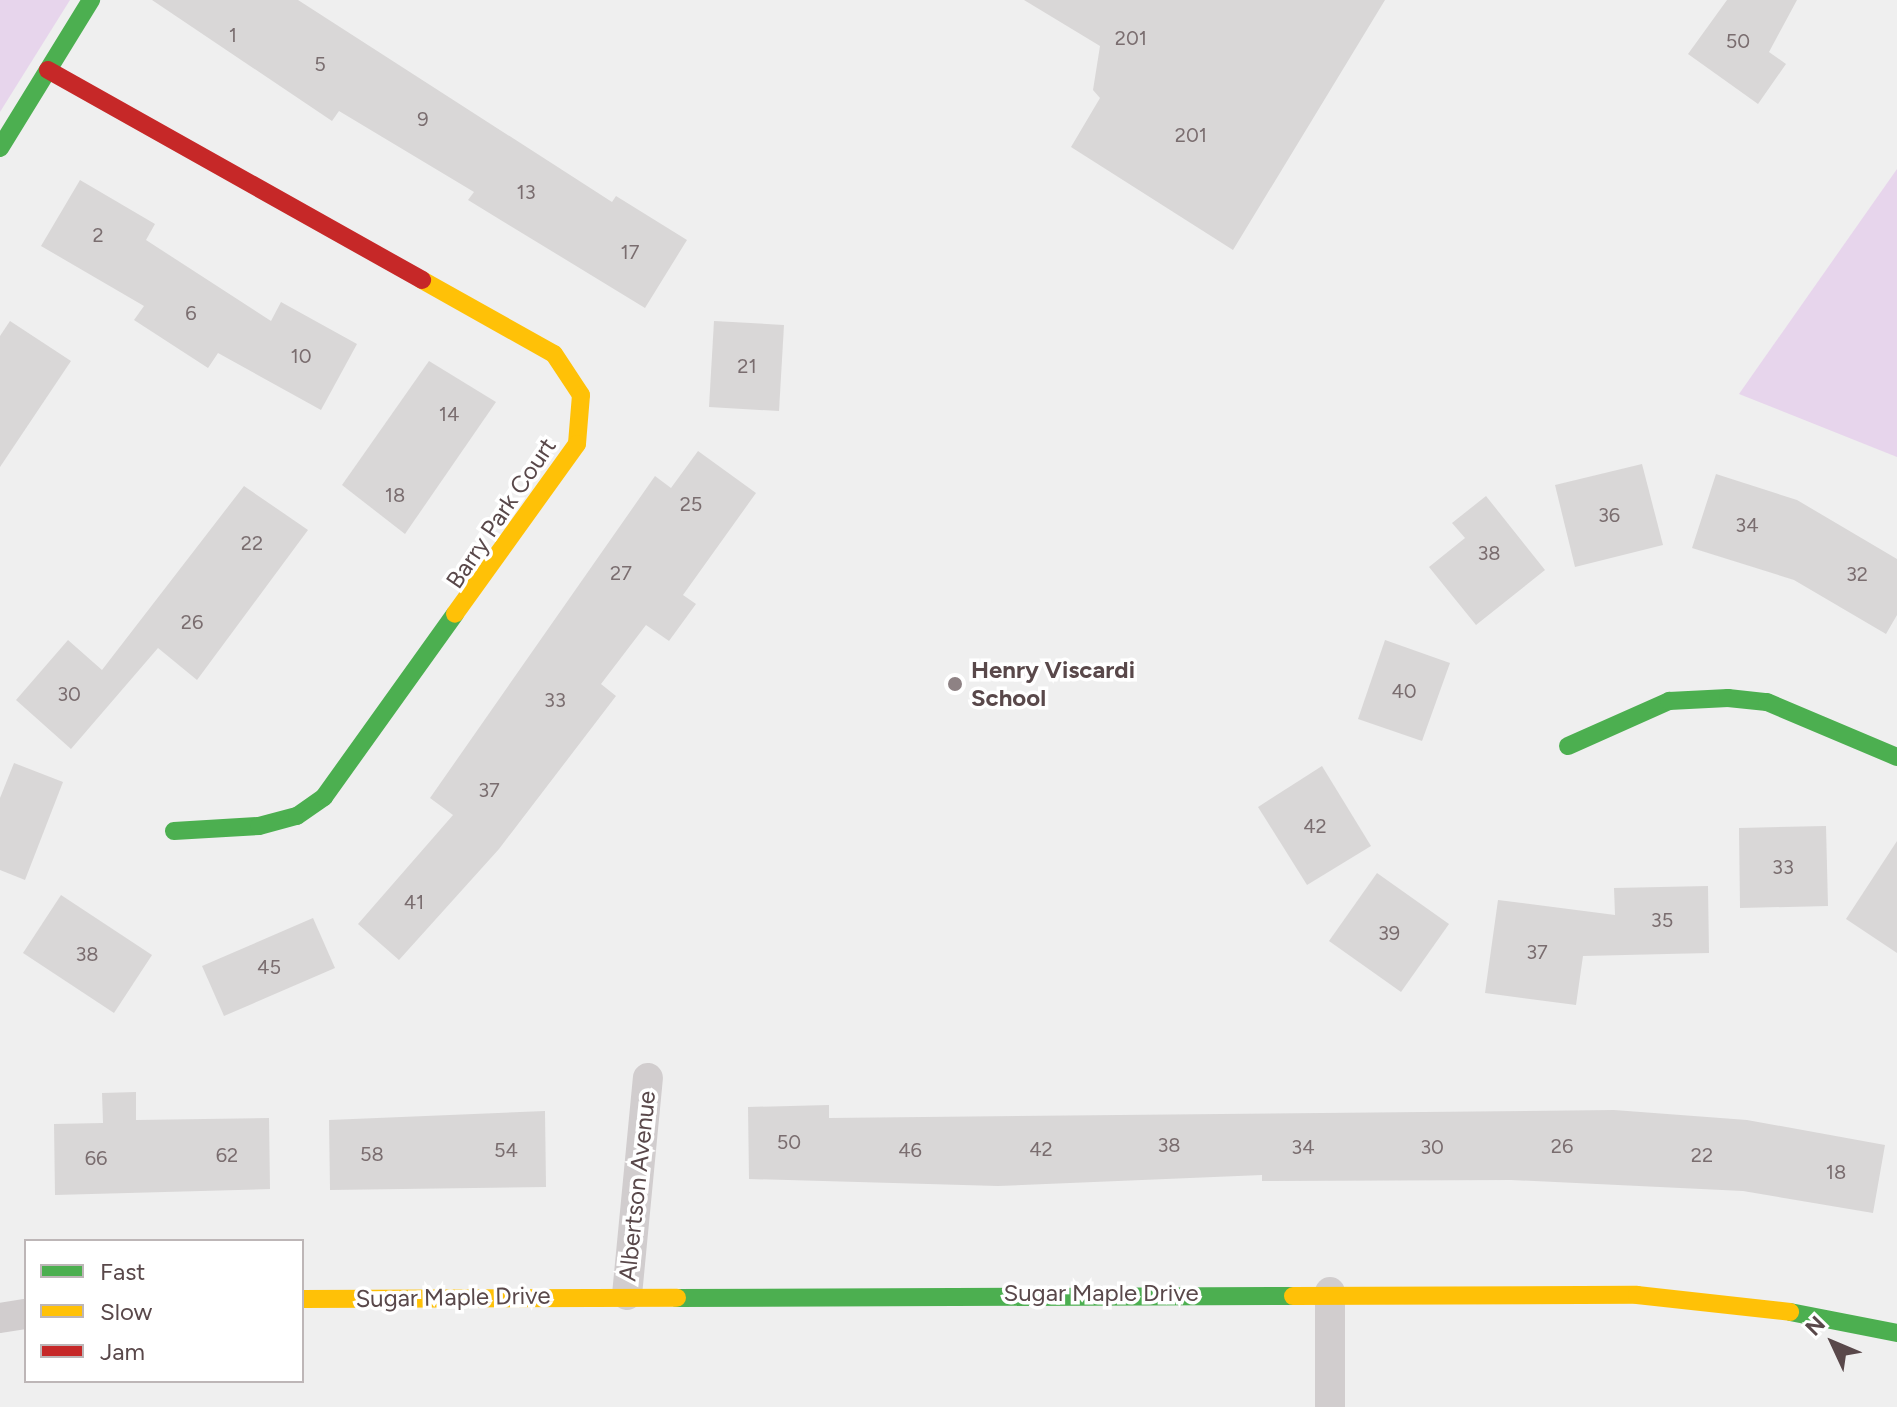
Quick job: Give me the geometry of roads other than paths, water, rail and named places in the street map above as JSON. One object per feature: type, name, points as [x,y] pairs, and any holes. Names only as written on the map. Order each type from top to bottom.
[{"type":"street","points":[[0,148],[91,0]]},
{"type":"street","name":"Barry Park Court","points":[[48,70],[554,354],[581,395],[577,444],[324,797],[279,822],[174,831]]},
{"type":"street","points":[[1568,746],[1669,701],[1728,698],[1767,702],[1897,757]]},
{"type":"street","name":"Albertson Avenue","points":[[627,1295],[648,1078]]},
{"type":"street","points":[[1330,1292],[1330,1407]]},
{"type":"street","name":"Sugar Maple Drive","points":[[304,1299],[1330,1292],[1637,1295],[1798,1313],[1897,1333]]},
{"type":"street","points":[[0,1318],[24,1314]]},
{"type":"place","name":"Henry Viscardi School","points":[[955,684]]}]
